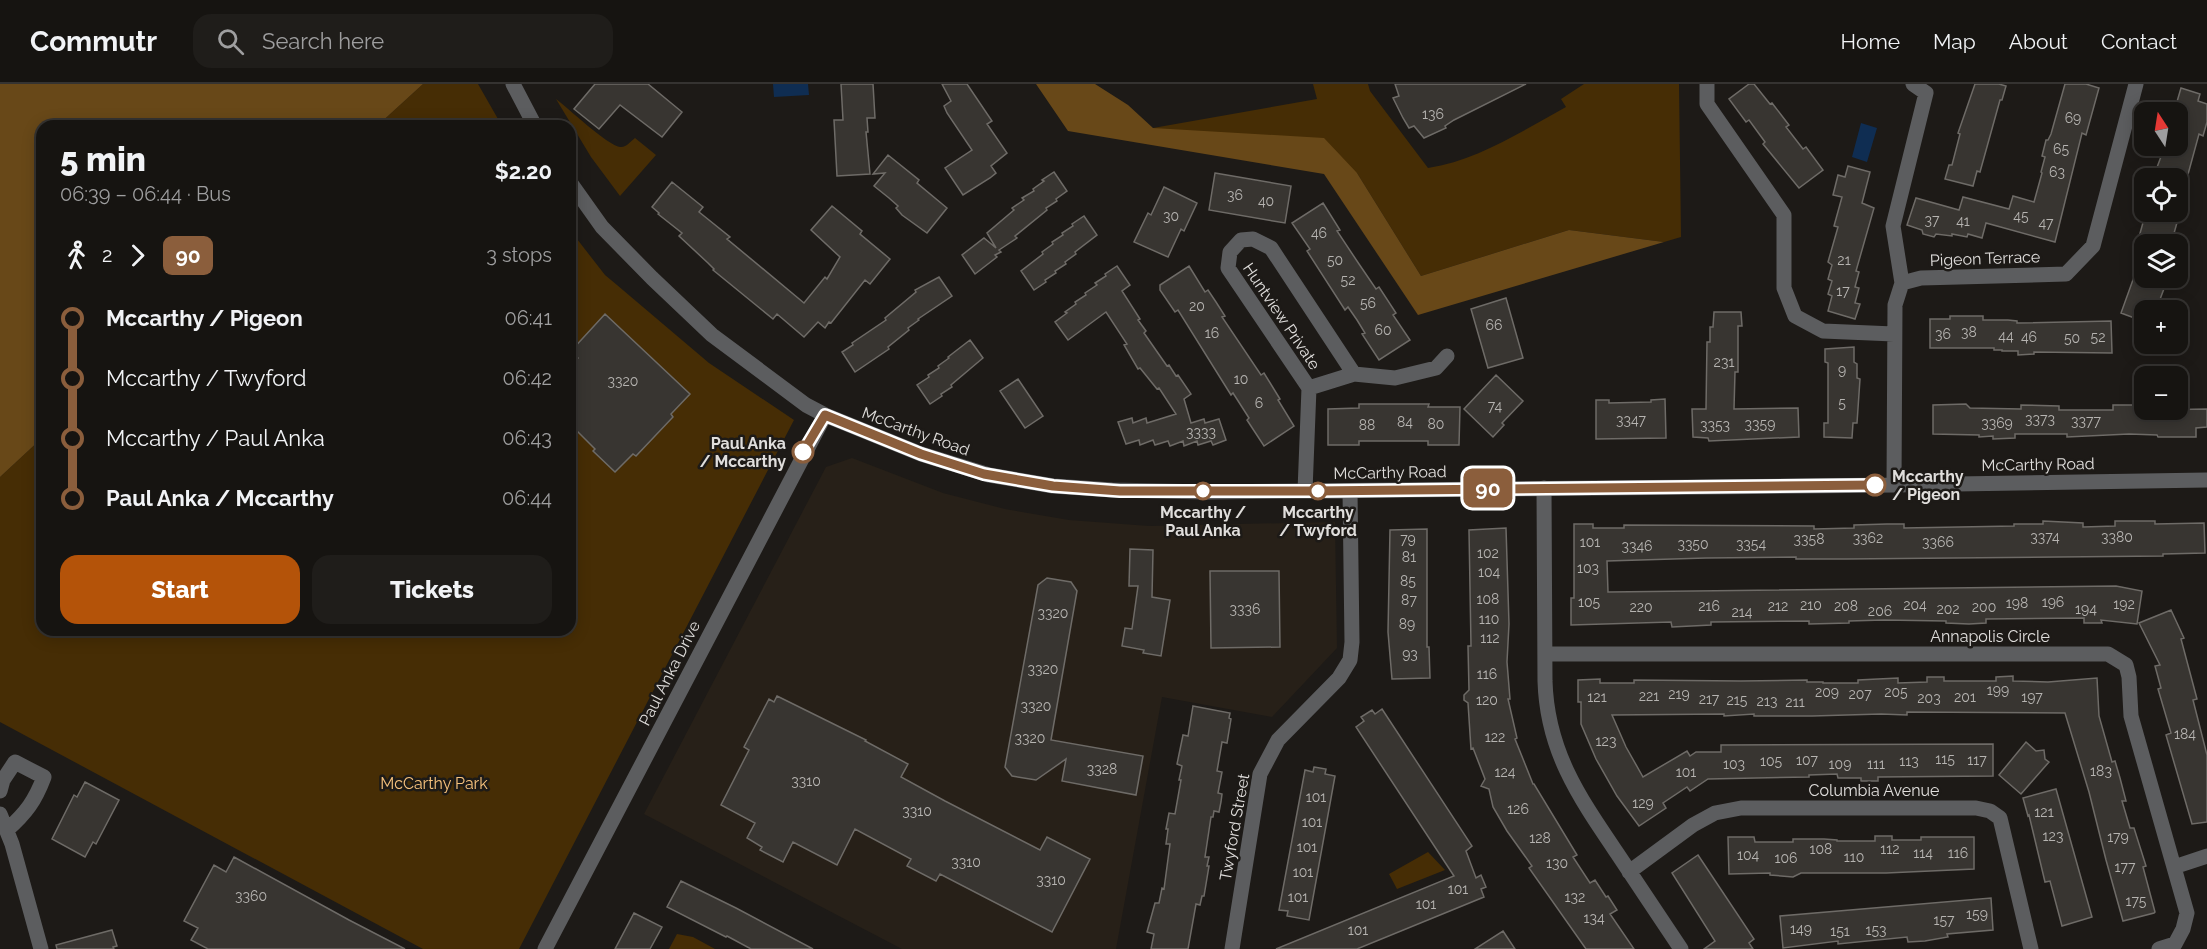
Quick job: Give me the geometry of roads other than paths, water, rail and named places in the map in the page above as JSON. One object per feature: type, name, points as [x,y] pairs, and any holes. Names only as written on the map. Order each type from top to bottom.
[{"type":"street","points":[[513,84],[532,120]]},
{"type":"street","points":[[1707,84],[1707,104],[1785,215],[1784,288],[1795,316],[1823,331],[1894,334]]},
{"type":"street","points":[[1894,485],[1895,305],[1902,283],[1893,226],[1926,93],[1913,84]]},
{"type":"street","name":"Pigeon Terrace","points":[[1902,283],[1921,278],[2066,274],[2093,246],[2136,84]]},
{"type":"street","name":"McCarthy Road","points":[[576,190],[602,227],[712,335],[806,405],[873,436],[990,475],[1042,484],[1120,491],[1305,491],[2207,480]]},
{"type":"street","name":"Huntview Private","points":[[1305,491],[1309,388],[1228,268],[1230,252],[1241,240],[1253,239],[1271,248],[1354,374]]},
{"type":"street","points":[[1309,388],[1354,374],[1395,378],[1436,368],[1447,356]]},
{"type":"street","name":"Paul Anka Drive","points":[[545,949],[825,415]]},
{"type":"street","points":[[1544,488],[1545,707],[1550,729],[1560,759],[1579,796],[1681,949]]},
{"type":"street","name":"Twyford Street","points":[[1232,949],[1260,774],[1278,740],[1339,678],[1350,660],[1352,642],[1350,490]]},
{"type":"street","name":"Annapolis Circle","points":[[1545,654],[2108,654],[2126,665],[2129,677],[2131,716],[2187,914],[2183,929],[2175,944],[2159,949]]},
{"type":"street","points":[[0,792],[3,780],[15,762],[44,777],[35,799],[24,815],[7,830]]},
{"type":"street","name":"Columbia Avenue","points":[[1629,872],[1693,825],[1715,813],[1741,808],[1976,808],[1989,810],[2000,818],[2031,949]]},
{"type":"street","points":[[0,814],[7,830],[41,949]]},
{"type":"street","points":[[2174,867],[2207,856]]},
{"type":"water","points":[[773,84],[808,84],[809,95],[774,97]]},
{"type":"water","points":[[1861,123],[1877,128],[1867,162],[1852,157]]},
{"type":"place","name":"Paul Anka / Mccarthy","points":[[803,452]]},
{"type":"place","name":"Mccarthy / Pigeon","points":[[1875,485]]},
{"type":"place","name":"Mccarthy / Paul Anka","points":[[1203,491]]},
{"type":"place","name":"Mccarthy / Twyford","points":[[1318,491]]},
{"type":"park label","name":"McCarthy Park","points":[[434,783]]}]
